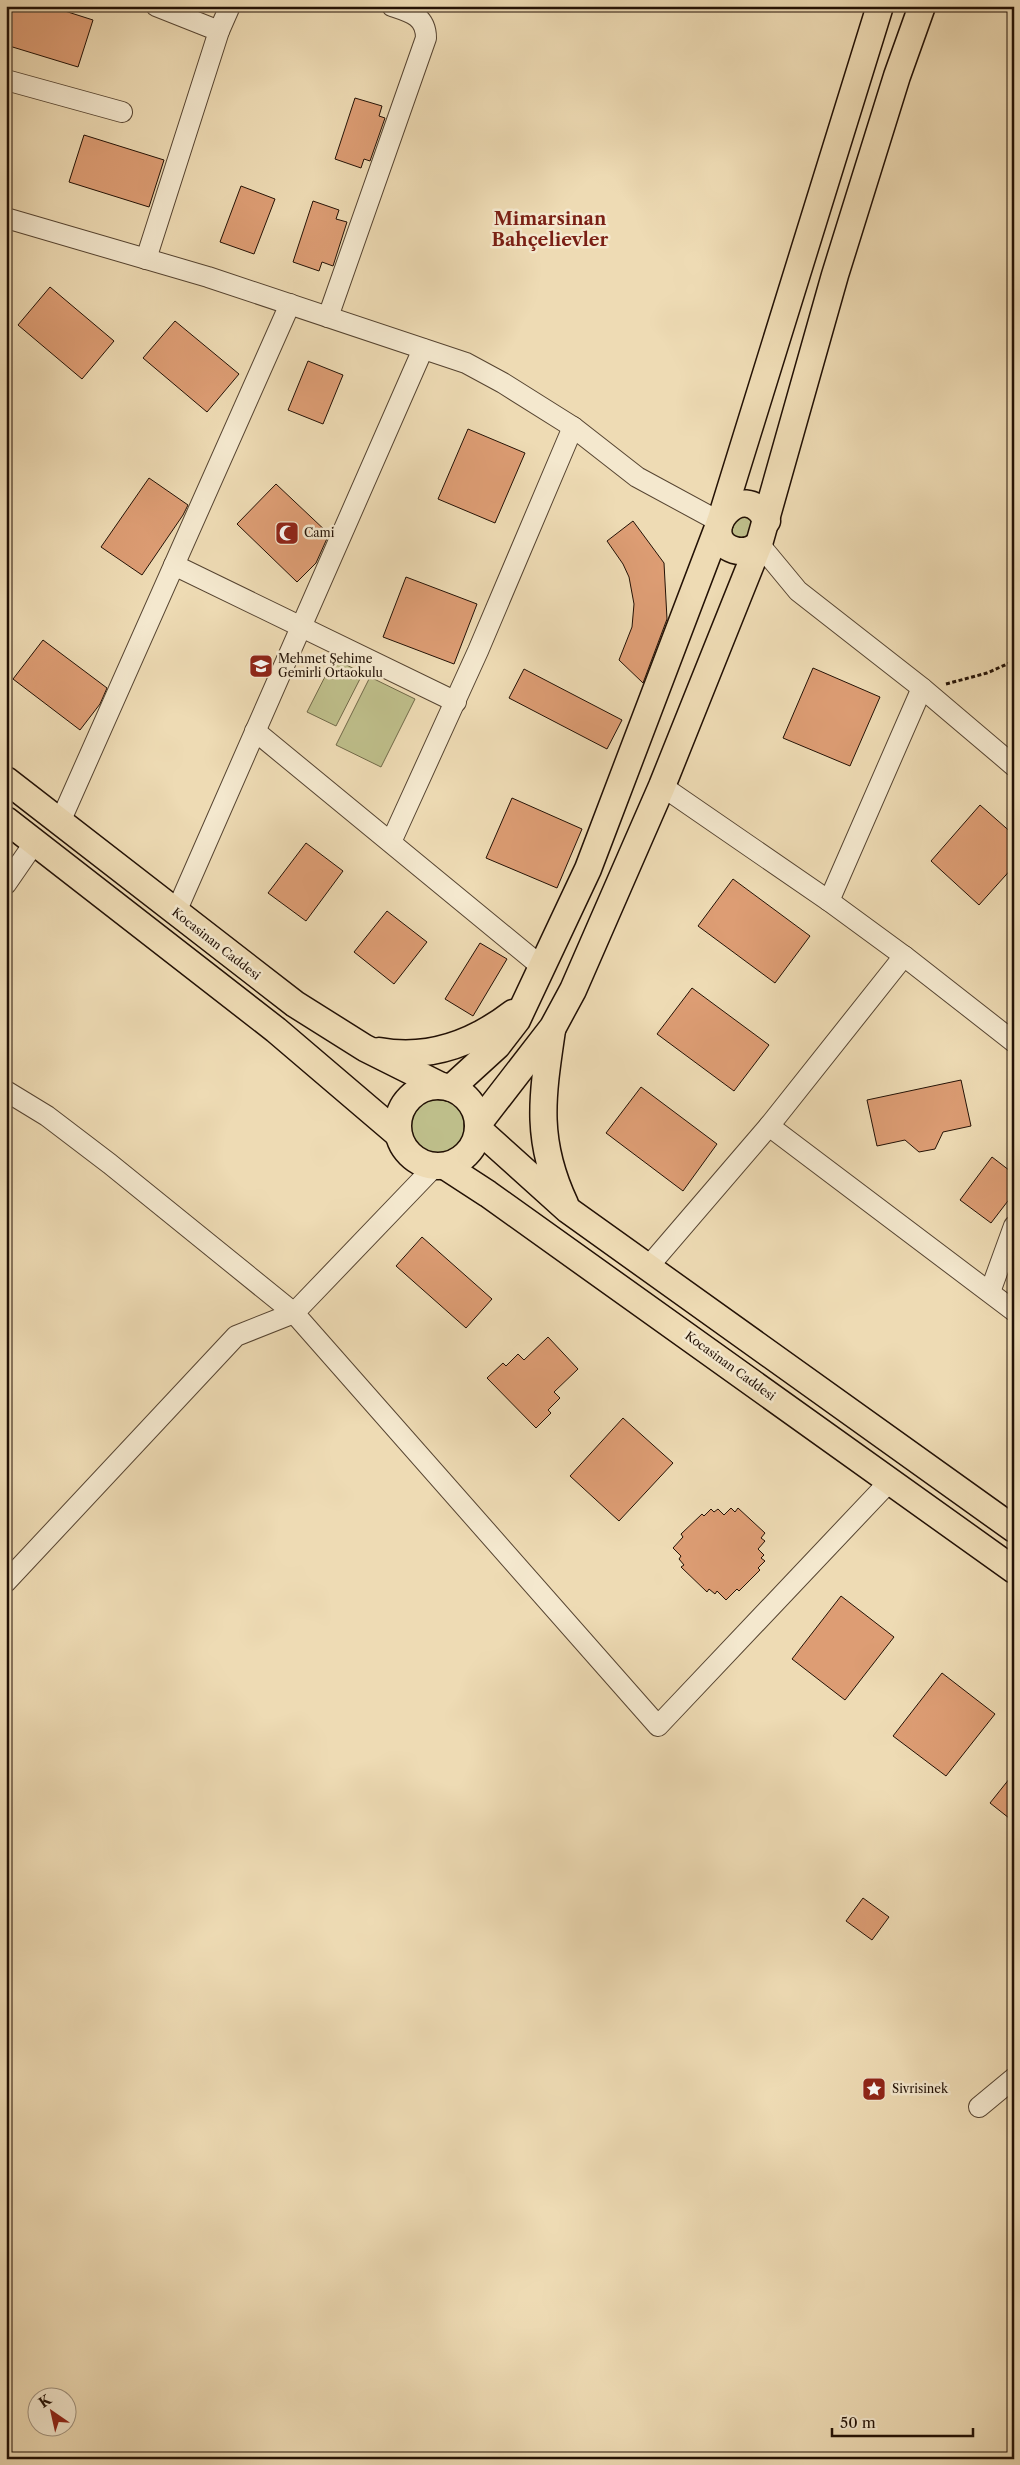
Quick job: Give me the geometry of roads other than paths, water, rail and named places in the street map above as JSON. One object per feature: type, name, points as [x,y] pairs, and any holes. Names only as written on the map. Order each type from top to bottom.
[{"type":"main road","points":[[446,1087],[508,1034],[528,998],[588,869],[720,522],[880,6]]},
{"type":"main road","points":[[922,6],[897,76],[835,275],[763,533],[662,786],[573,990],[553,1027],[478,1126],[471,1149],[455,1162],[440,1166],[424,1164],[411,1156],[401,1144],[398,1134],[400,1113],[411,1095],[425,1088],[446,1087],[468,1099],[474,1108],[478,1126],[568,1210],[1014,1529]]},
{"type":"main road","points":[[743,504],[758,508],[763,533],[746,552],[730,549],[720,537],[720,522],[728,509],[743,504]]},
{"type":"main road","name":"Kocasinan Caddesi","points":[[6,780],[295,1004],[365,1048],[446,1087]]},
{"type":"main road","points":[[6,820],[276,1030],[398,1134]]},
{"type":"main road","points":[[365,1048],[398,1054],[415,1054],[447,1049],[476,1037],[495,1026],[528,998]]},
{"type":"main road","points":[[553,1027],[542,1096],[544,1134],[552,1172],[568,1210]]},
{"type":"main road","name":"Kocasinan Caddesi","points":[[440,1166],[488,1194],[1014,1570]]},
{"type":"street","points":[[156,6],[219,31]]},
{"type":"street","points":[[146,259],[219,31],[230,6]]},
{"type":"street","points":[[328,317],[426,38],[424,26],[418,17],[392,6]]},
{"type":"street","points":[[6,80],[122,112]]},
{"type":"street","points":[[6,218],[290,304],[466,363],[510,387],[573,427],[637,477],[720,522]]},
{"type":"street","points":[[60,822],[290,304]]},
{"type":"street","points":[[176,912],[423,349]]},
{"type":"street","points":[[391,842],[456,702],[573,427]]},
{"type":"street","points":[[763,533],[798,591],[922,688],[1014,766]]},
{"type":"street","points":[[174,565],[456,702]]},
{"type":"street","points":[[829,901],[922,688]]},
{"type":"street","points":[[255,731],[542,967]]},
{"type":"street","points":[[662,786],[829,901],[904,956],[1014,1042]]},
{"type":"street","points":[[6,884],[35,842]]},
{"type":"street","points":[[648,1267],[770,1126],[904,956]]},
{"type":"street","points":[[6,1090],[47,1116],[110,1164],[294,1313],[658,1726],[890,1481]]},
{"type":"street","points":[[770,1126],[1014,1311]]},
{"type":"street","points":[[6,1582],[236,1336],[294,1313],[440,1166]]},
{"type":"street","points":[[990,1292],[1014,1226]]},
{"type":"street","points":[[979,2107],[1014,2078]]},
{"type":"place","name":"Cami","points":[[287,533]]},
{"type":"place","name":"Mehmet Şehime Gemirli Ortaokulu","points":[[261,666]]},
{"type":"place","name":"Sivrisinek","points":[[874,2089]]},
{"type":"district","name":"Mimarsinan Bahçelievler","points":[[550,229]]}]
